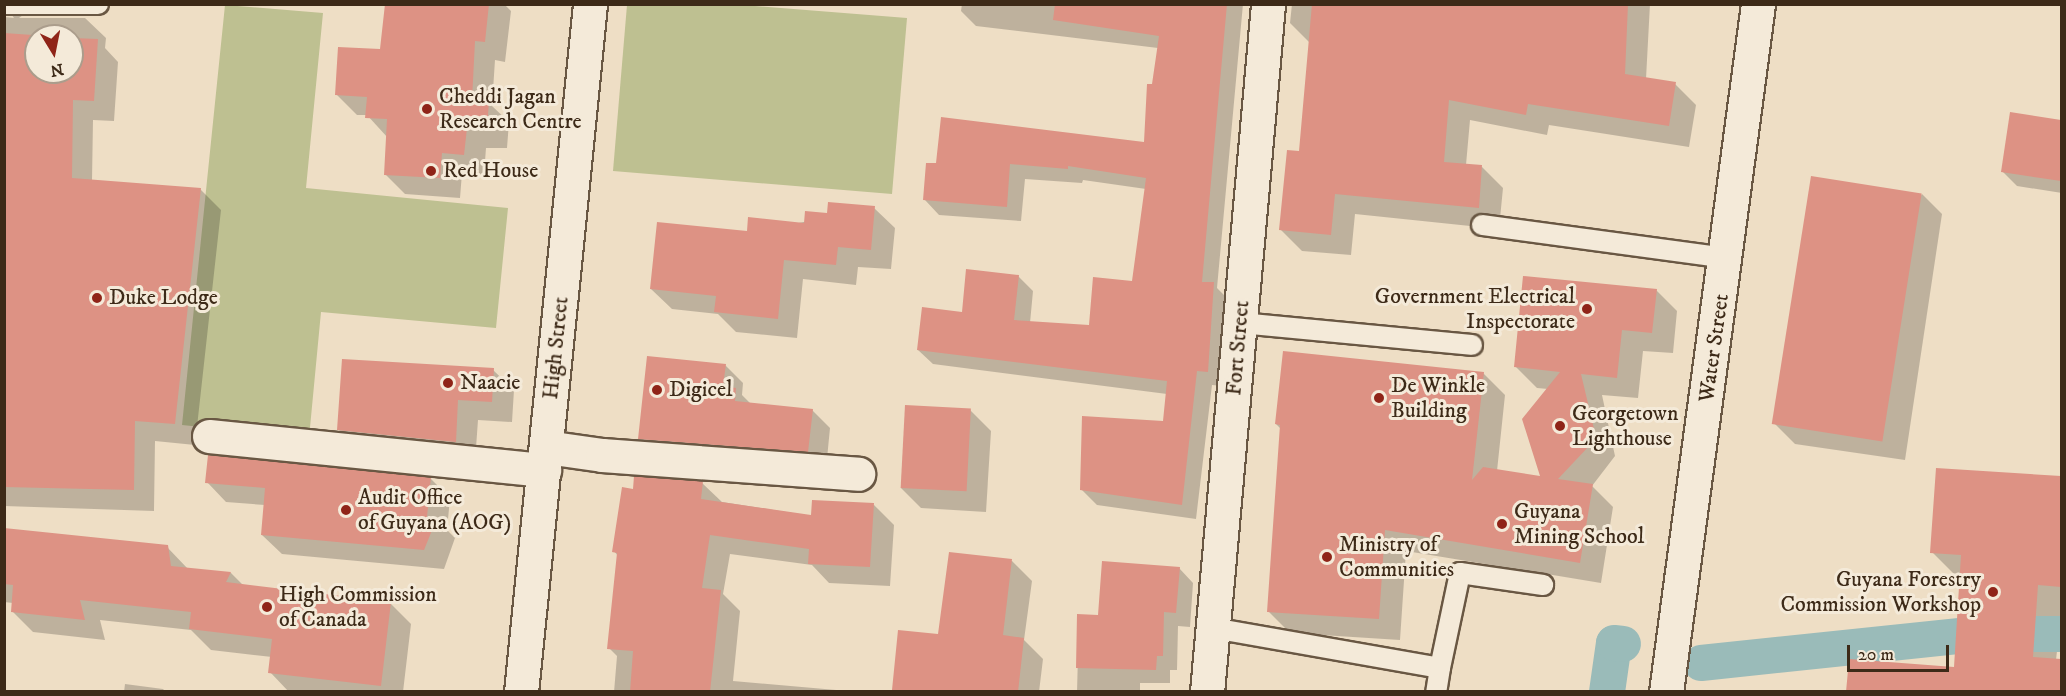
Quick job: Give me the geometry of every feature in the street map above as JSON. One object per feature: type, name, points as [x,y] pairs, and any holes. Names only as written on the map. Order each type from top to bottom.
[{"type":"street","name":"High Street","points":[[521,692],[590,4]]},
{"type":"street","name":"Fort Street","points":[[1207,692],[1268,4]]},
{"type":"street","name":"Water Street","points":[[1666,692],[1727,258],[1758,4]]},
{"type":"street","points":[[209,435],[545,459],[602,455],[858,474]]},
{"type":"lane","points":[[6,4],[98,4]]},
{"type":"lane","points":[[1482,225],[1727,258]]},
{"type":"lane","points":[[1240,323],[1472,345]]},
{"type":"lane","points":[[1436,692],[1460,573],[1543,585]]},
{"type":"lane","points":[[1213,628],[1440,668]]},
{"type":"green space","points":[[225,5],[323,13],[306,188],[508,208],[496,328],[321,312],[309,438],[182,425]]},
{"type":"green space","points":[[627,5],[743,5],[907,18],[892,194],[613,171]]},
{"type":"building","name":"Cheddi Jagan Research Centre","points":[[385,4],[489,4],[485,42],[475,41],[472,100],[489,101],[487,129],[467,128],[464,155],[442,153],[440,178],[384,175],[387,119],[365,118],[367,97],[335,95],[338,47],[380,49]]},
{"type":"building","points":[[1055,4],[1227,4],[1202,282],[1214,282],[1208,372],[1197,371],[1182,505],[1080,490],[1082,416],[1163,421],[1167,381],[917,350],[922,307],[962,312],[966,269],[1019,275],[1014,320],[1089,325],[1093,277],[1132,281],[1146,178],[1068,166],[1068,169],[1010,164],[1007,207],[923,200],[926,163],[936,163],[941,117],[1144,142],[1147,84],[1152,84],[1159,36],[1053,20]]},
{"type":"building","points":[[1312,4],[1628,4],[1625,74],[1676,82],[1669,126],[1528,104],[1526,115],[1449,100],[1444,162],[1482,165],[1479,208],[1335,194],[1331,235],[1279,230],[1287,150],[1299,151]]},
{"type":"building","name":"Duke Lodge","points":[[4,33],[24,34],[24,84],[84,84],[84,38],[98,39],[94,101],[73,100],[72,178],[201,188],[175,424],[135,421],[134,490],[4,487]]},
{"type":"building","points":[[2010,112],[2061,120],[2061,181],[2001,172]]},
{"type":"building","points":[[1811,176],[1922,194],[1882,441],[1772,424]]},
{"type":"building","points":[[828,202],[875,206],[871,250],[838,247],[836,265],[784,260],[778,319],[714,312],[716,296],[650,289],[657,222],[747,231],[748,217],[804,223],[805,211],[827,213]]},
{"type":"building","points":[[1523,276],[1657,289],[1652,333],[1622,330],[1617,378],[1581,374],[1595,433],[1590,445],[1558,479],[1593,484],[1580,563],[1385,530],[1379,619],[1267,612],[1280,425],[1275,424],[1283,351],[1484,372],[1472,480],[1483,467],[1540,476],[1522,419],[1560,372],[1514,367]]},
{"type":"building","points":[[647,356],[726,364],[723,386],[736,388],[735,401],[813,409],[808,452],[638,439]]},
{"type":"building","points":[[342,359],[494,368],[492,402],[458,400],[456,442],[337,430]]},
{"type":"building","points":[[905,405],[971,408],[967,491],[901,488]]},
{"type":"building","name":"Audit Office of Guyana (AOG)","points":[[208,455],[431,477],[427,517],[437,518],[424,550],[261,535],[265,488],[205,483]]},
{"type":"building","points":[[1936,468],[2061,476],[2061,587],[2038,585],[2033,657],[2061,659],[2061,692],[1846,692],[1849,659],[1954,667],[1961,555],[1930,553]]},
{"type":"building","points":[[634,476],[703,481],[701,499],[811,515],[812,500],[874,503],[870,567],[808,564],[809,549],[710,535],[702,588],[721,590],[710,692],[630,692],[633,651],[607,649],[617,553],[612,552],[622,487],[633,489]]},
{"type":"building","name":"High Commission of Canada","points":[[4,528],[168,545],[171,566],[231,572],[226,582],[391,602],[381,686],[268,673],[272,639],[189,629],[191,612],[80,600],[85,620],[11,612],[13,585],[4,584]]},
{"type":"building","points":[[949,552],[1012,559],[1003,635],[1024,638],[1018,692],[892,690],[898,630],[938,634]]},
{"type":"building","points":[[1102,561],[1180,567],[1176,613],[1164,612],[1163,656],[1157,656],[1156,670],[1076,668],[1077,614],[1098,615]]},
{"type":"waterway","points":[[1701,663],[1976,634],[2062,634]]},
{"type":"waterway","points":[[1607,692],[1614,643],[1623,644]]},
{"type":"place","name":"Cheddi Jagan Research Centre","points":[[427,109]]},
{"type":"place","name":"Red House","points":[[431,171]]},
{"type":"place","name":"Duke Lodge","points":[[97,298]]},
{"type":"place","name":"Government Electrical Inspectorate","points":[[1587,309]]},
{"type":"place","name":"Naacie","points":[[448,383]]},
{"type":"place","name":"Digicel","points":[[657,390]]},
{"type":"place","name":"De Winkle Building","points":[[1379,398]]},
{"type":"place","name":"Georgetown Lighthouse","points":[[1560,426]]},
{"type":"place","name":"Audit Office of Guyana (AOG)","points":[[346,510]]},
{"type":"place","name":"Guyana Mining School","points":[[1502,524]]},
{"type":"place","name":"Ministry of Communities","points":[[1327,557]]},
{"type":"place","name":"Guyana Forestry Commission Workshop","points":[[1993,592]]},
{"type":"place","name":"High Commission of Canada","points":[[267,607]]}]
